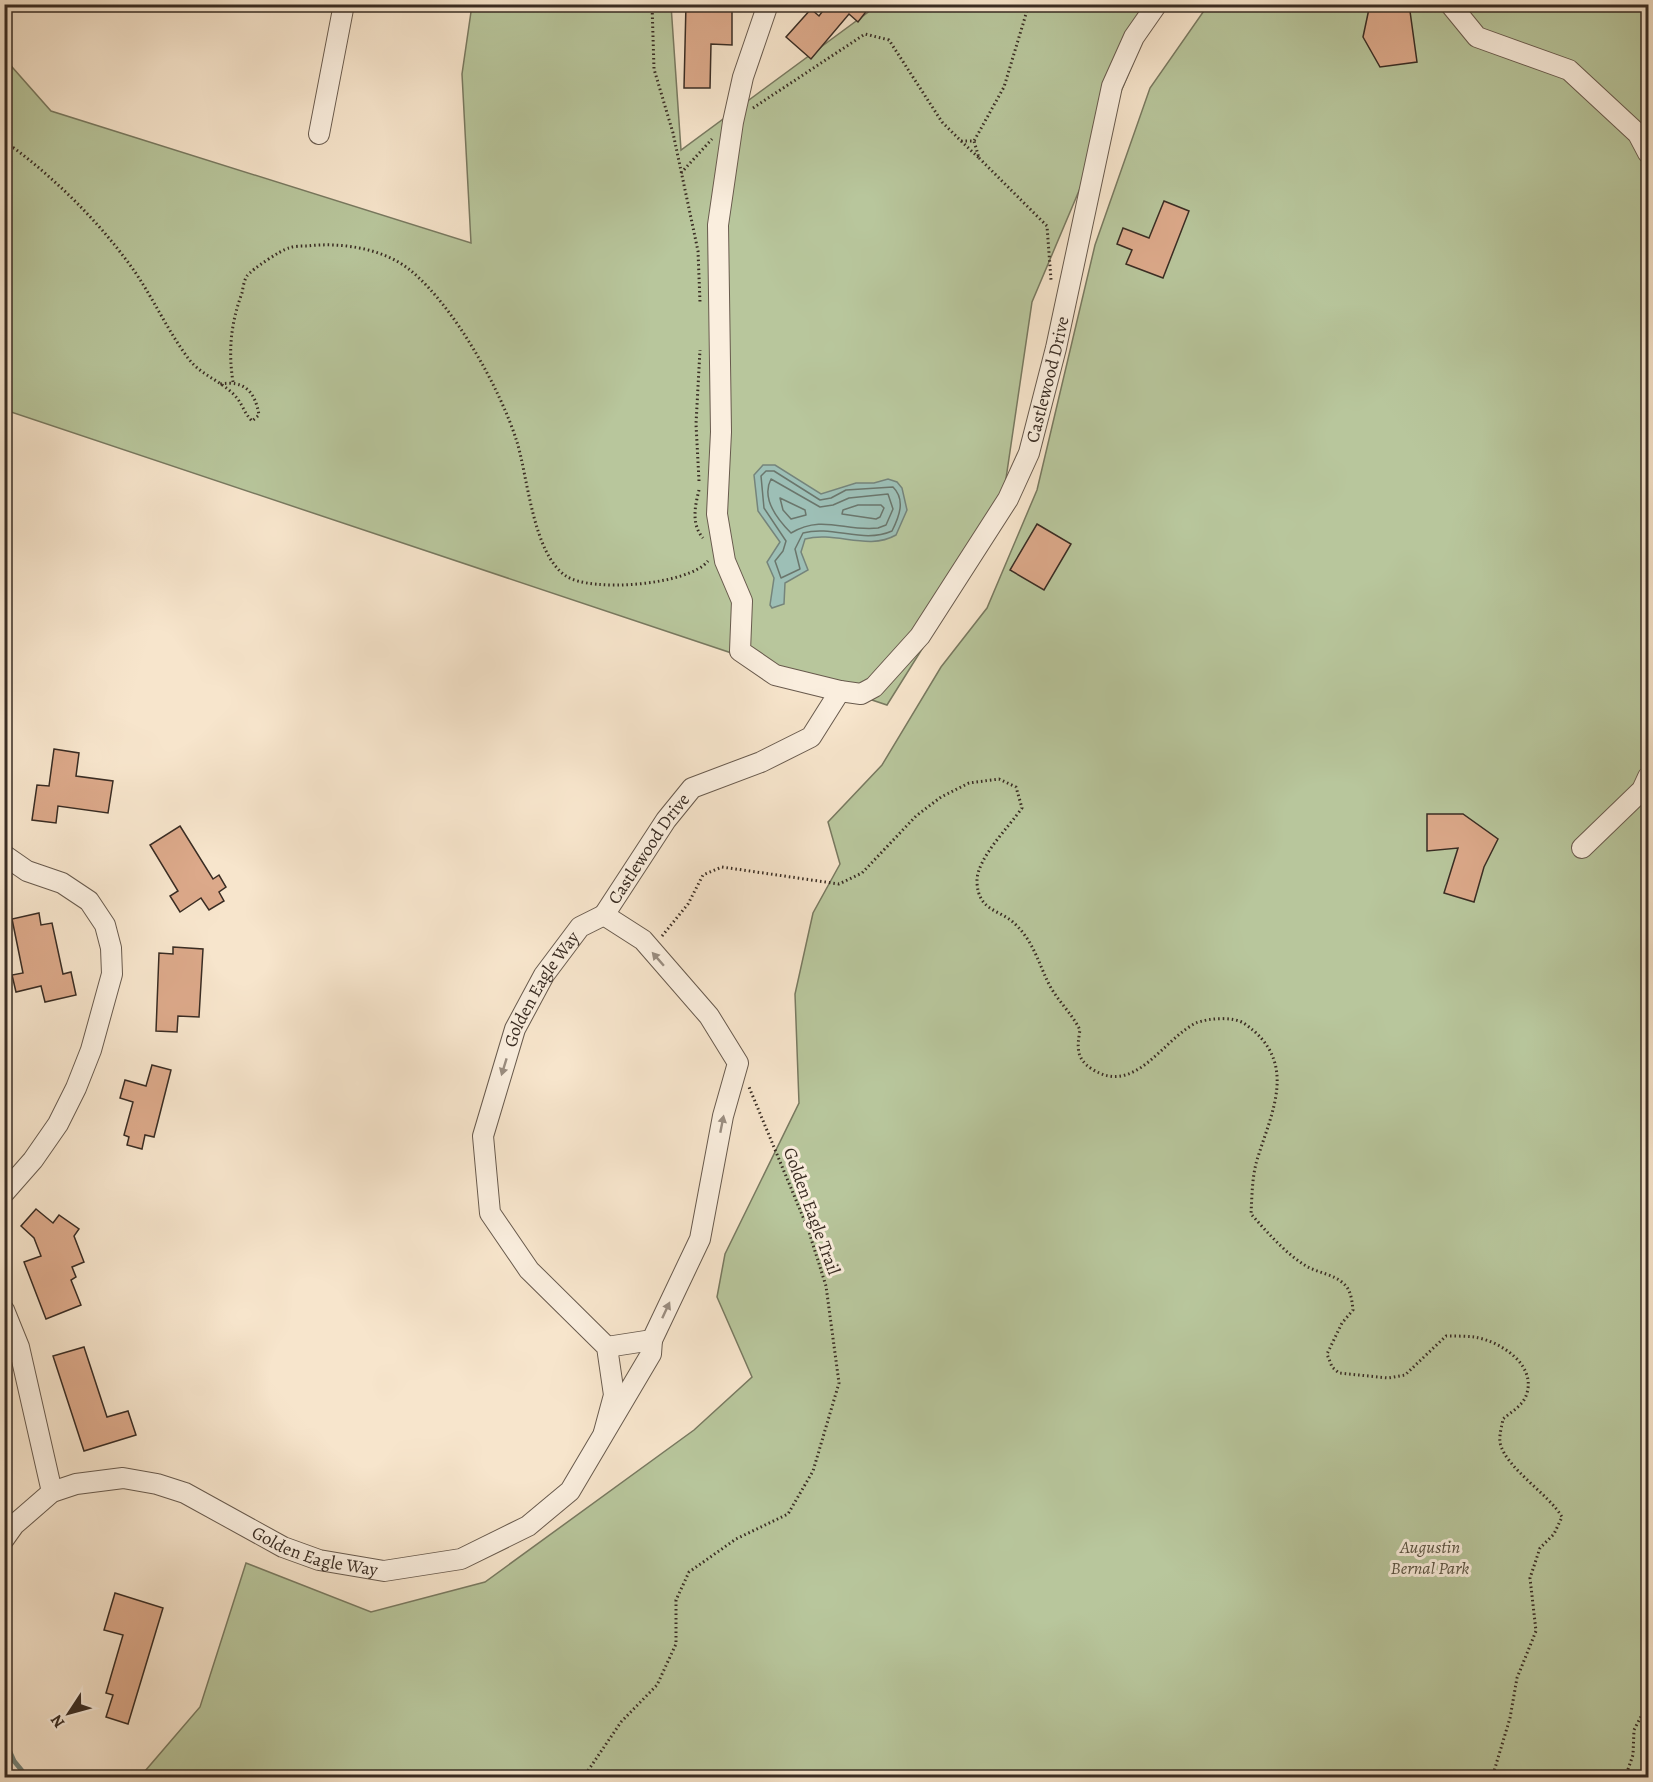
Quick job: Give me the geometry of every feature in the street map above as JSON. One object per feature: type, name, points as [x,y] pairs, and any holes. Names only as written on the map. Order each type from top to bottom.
[{"type":"street","points":[[319,134],[344,4]]},
{"type":"street","name":"Castlewood Drive","points":[[768,4],[743,77],[733,122],[718,225],[722,432],[717,514],[725,561],[742,601],[740,651],[775,675],[861,694],[874,687],[920,636],[1008,499],[1029,453],[1056,348],[1112,86],[1134,37],[1157,4]]},
{"type":"street","points":[[1450,4],[1477,37],[1569,70],[1638,134],[1648,153]]},
{"type":"street","name":"Castlewood Drive","points":[[604,915],[666,820],[692,788],[761,762],[811,736],[840,691]]},
{"type":"street","points":[[1582,848],[1642,790],[1648,777]]},
{"type":"street","points":[[4,855],[27,871],[62,883],[89,902],[105,925],[111,948],[112,974],[91,1050],[67,1106],[33,1160],[4,1192]]},
{"type":"street","points":[[604,915],[643,940],[709,1016],[738,1063]]},
{"type":"street","name":"Golden Eagle Way","points":[[604,915],[580,927],[544,975],[515,1029],[483,1136],[490,1213],[529,1270],[607,1347],[614,1395],[604,1432]]},
{"type":"street","name":"Golden Eagle Way","points":[[4,1539],[14,1526],[52,1492],[76,1484],[123,1478],[157,1484],[185,1493],[283,1547],[319,1560],[384,1571],[461,1559],[528,1526],[570,1491],[651,1354],[652,1340],[700,1239],[723,1116],[738,1063]]},
{"type":"street","points":[[4,1310],[19,1347],[52,1492]]},
{"type":"street","points":[[607,1347],[652,1340]]},
{"type":"path","points":[[652,4],[654,69],[698,250],[700,308]]},
{"type":"path","points":[[979,158],[974,141],[1004,87],[1029,4]]},
{"type":"path","points":[[681,173],[719,131],[865,34],[889,40],[942,122],[1047,226],[1051,278],[1049,288]]},
{"type":"path","points":[[961,141],[974,141]]},
{"type":"path","points":[[4,149],[14,148],[43,170],[97,226],[135,272],[188,358],[201,373],[220,384],[237,399],[244,412],[252,420],[259,415],[256,399],[247,387],[233,382],[220,384]]},
{"type":"path","points":[[233,382],[229,357],[231,329],[247,276],[288,248],[340,244],[379,254],[409,270],[450,314],[498,392],[517,442],[538,528],[551,561],[565,576],[581,583],[601,585],[661,583],[707,563],[712,548],[725,561]]},
{"type":"path","points":[[702,340],[698,368],[696,424],[700,488],[694,509],[698,531],[705,540]]},
{"type":"path","points":[[650,948],[675,922],[703,875],[722,867],[839,884],[862,873],[916,816],[940,796],[969,783],[999,779],[1016,787],[1022,808],[982,860],[977,882],[983,901],[992,912],[1014,921],[1029,939],[1050,986],[1080,1030],[1077,1050],[1084,1063],[1097,1072],[1120,1077],[1140,1070],[1196,1023],[1218,1019],[1243,1023],[1263,1041],[1274,1060],[1278,1091],[1271,1122],[1256,1162],[1251,1214],[1292,1255],[1307,1266],[1325,1272],[1345,1284],[1352,1297],[1353,1310],[1342,1323],[1328,1354],[1332,1366],[1339,1373],[1388,1378],[1405,1375],[1446,1335],[1476,1337],[1511,1352],[1528,1375],[1527,1395],[1521,1405],[1503,1419],[1500,1442],[1510,1460],[1531,1484],[1554,1503],[1562,1517],[1554,1534],[1540,1548],[1530,1578],[1536,1631],[1517,1678],[1510,1718],[1492,1778]]},
{"type":"path","name":"Golden Eagle Trail","points":[[584,1778],[621,1722],[657,1685],[676,1644],[676,1600],[689,1572],[736,1539],[788,1514],[813,1470],[839,1383],[826,1286],[808,1229],[738,1063]]},
{"type":"path","points":[[1626,1778],[1633,1755],[1634,1730],[1648,1703]]},
{"type":"green space","points":[[472,5],[671,5],[681,150],[878,5],[1150,5],[1133,63],[1032,302],[999,526],[887,705],[5,410],[5,59],[51,111],[471,243],[462,74]]},
{"type":"green space","name":"Augustin Bernal Park","points":[[1208,5],[1648,5],[1648,1777],[127,1778],[145,1771],[200,1707],[246,1563],[371,1612],[485,1582],[694,1430],[752,1377],[717,1297],[725,1254],[799,1103],[795,994],[813,913],[840,864],[828,822],[882,765],[941,667],[987,608],[1037,490],[1095,245],[1150,88]]},
{"type":"water","points":[[763,465],[775,465],[821,494],[856,483],[874,483],[888,479],[897,482],[902,488],[907,510],[896,535],[885,539],[863,541],[817,537],[805,539],[801,552],[808,570],[785,583],[784,604],[772,608],[770,605],[774,578],[767,562],[780,542],[758,511],[754,475]]},
{"type":"building","points":[[686,4],[732,4],[732,45],[711,44],[710,88],[684,88]]},
{"type":"building","points":[[828,4],[872,4],[858,22],[849,14],[811,59],[786,37],[811,9],[819,16]]},
{"type":"building","points":[[1370,4],[1409,4],[1417,62],[1380,67],[1363,37]]},
{"type":"building","points":[[1164,201],[1189,211],[1163,278],[1126,264],[1132,250],[1117,244],[1123,228],[1149,238]]},
{"type":"building","points":[[1037,524],[1071,544],[1044,590],[1010,570]]},
{"type":"building","points":[[54,749],[79,753],[76,776],[113,781],[108,813],[58,806],[56,823],[32,820],[37,785],[49,786]]},
{"type":"building","points":[[1427,814],[1463,814],[1498,839],[1484,867],[1474,902],[1444,893],[1458,848],[1427,851]]},
{"type":"building","points":[[180,826],[213,879],[219,875],[226,887],[219,892],[224,901],[209,910],[201,898],[180,912],[170,896],[178,891],[150,845]]},
{"type":"building","points":[[39,913],[41,925],[52,923],[63,974],[71,972],[76,995],[45,1002],[41,986],[16,992],[12,975],[23,973],[12,919]]},
{"type":"building","points":[[173,947],[203,949],[199,1017],[178,1016],[177,1032],[156,1031],[159,953],[173,954]]},
{"type":"building","points":[[152,1065],[171,1070],[154,1137],[145,1135],[142,1149],[127,1145],[129,1137],[124,1135],[133,1102],[120,1098],[125,1080],[146,1086]]},
{"type":"building","points":[[36,1209],[53,1223],[59,1215],[79,1229],[74,1236],[84,1262],[72,1267],[76,1277],[71,1280],[81,1305],[46,1319],[24,1262],[41,1256],[34,1238],[21,1226]]},
{"type":"building","points":[[84,1347],[107,1417],[128,1411],[136,1435],[84,1451],[53,1356]]},
{"type":"building","points":[[115,1593],[163,1608],[128,1724],[106,1717],[113,1695],[106,1693],[123,1635],[104,1630]]},
{"type":"waterway","points":[[4,1739],[14,1761],[28,1778]]}]
